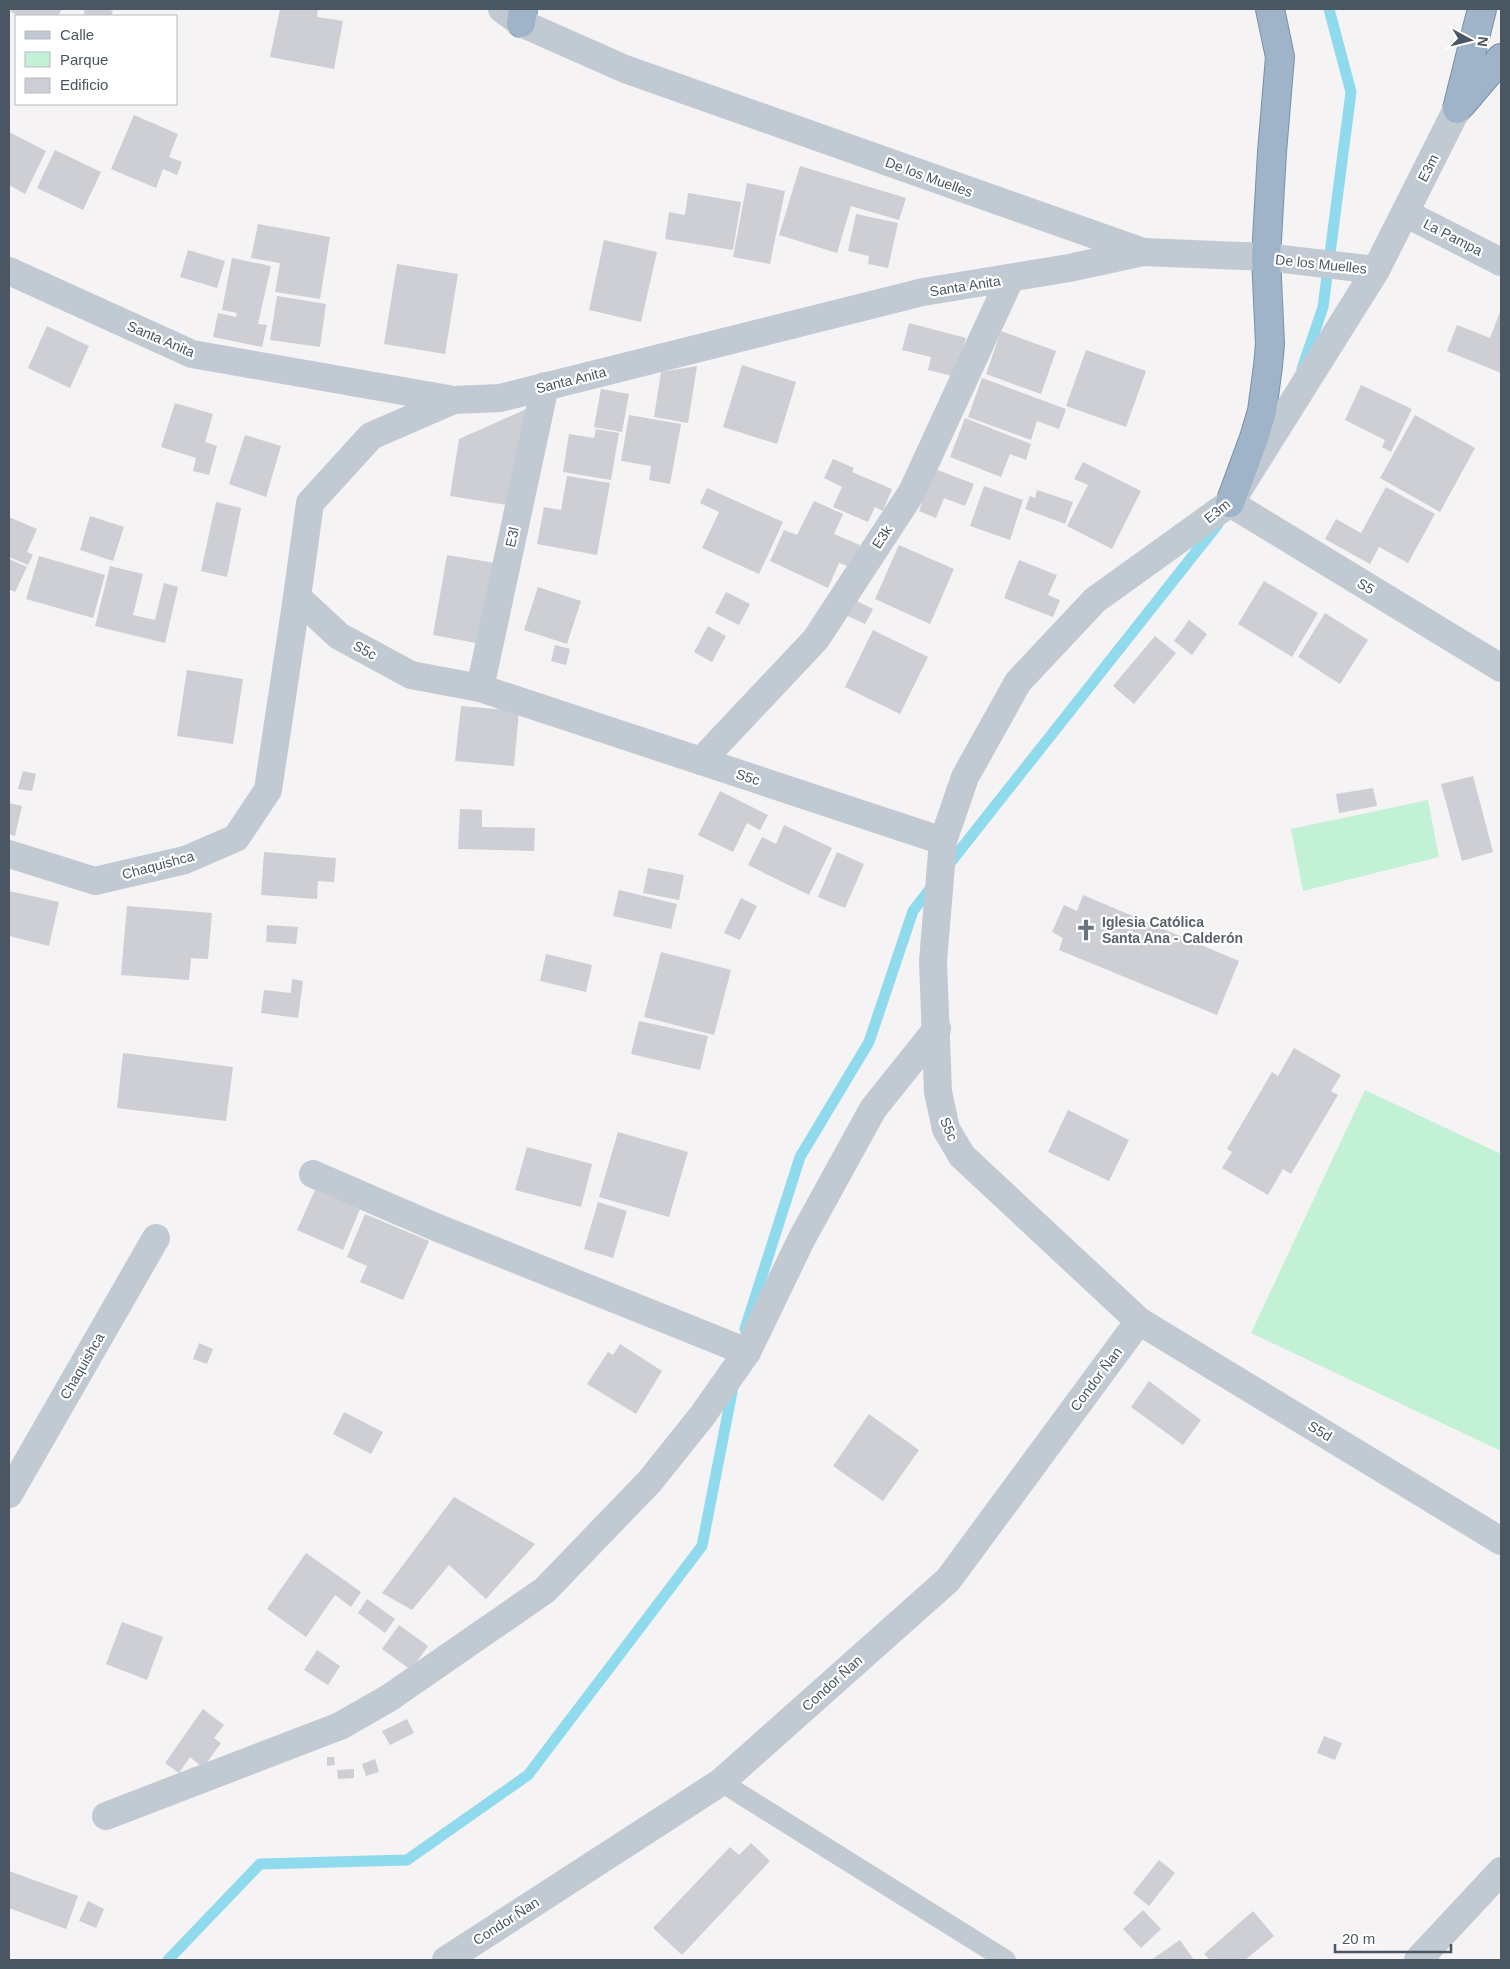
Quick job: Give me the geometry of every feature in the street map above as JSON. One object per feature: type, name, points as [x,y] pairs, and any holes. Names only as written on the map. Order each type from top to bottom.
[{"type":"highway","points":[[1230,503],[1262,412],[1270,344],[1266,258],[1280,57],[1270,9]]},
{"type":"highway","points":[[1457,109],[1482,9]]},
{"type":"highway","points":[[1457,109],[1501,58]]},
{"type":"street","name":"De los Muelles","points":[[515,13],[625,69],[1143,252],[1266,258],[1376,270]]},
{"type":"street","name":"E3m","points":[[943,841],[965,778],[1018,682],[1095,600],[1230,503],[1376,270],[1457,109]]},
{"type":"street","name":"La Pampa","points":[[1405,212],[1501,262]]},
{"type":"street","name":"Santa Anita","points":[[9,270],[192,354],[454,400],[500,398],[923,292],[1010,279],[1143,252]]},
{"type":"street","name":"E3k","points":[[701,761],[816,638],[912,492],[1010,279]]},
{"type":"street","name":"E3l","points":[[480,688],[545,386]]},
{"type":"street","points":[[297,597],[310,503],[371,436],[454,400]]},
{"type":"street","name":"S5","points":[[1230,503],[1501,668]]},
{"type":"street","name":"S5c","points":[[297,597],[338,636],[412,675],[480,688],[943,841],[933,961],[938,1092],[946,1129],[962,1156],[1139,1321]]},
{"type":"street","name":"Chaquishca","points":[[9,854],[95,881],[185,860],[236,838],[268,790],[297,597]]},
{"type":"street","points":[[106,1816],[340,1726],[389,1698],[545,1590],[650,1480],[702,1416],[747,1352],[802,1238],[873,1109],[937,1029]]},
{"type":"street","points":[[313,1174],[433,1226],[747,1352]]},
{"type":"street","name":"Chaquishca","points":[[9,1494],[156,1238]]},
{"type":"street","name":"S5d","points":[[1139,1321],[1501,1541]]},
{"type":"street","name":"Condor Ñan","points":[[446,1960],[721,1782],[948,1580],[1061,1424],[1139,1321]]},
{"type":"street","points":[[1418,1960],[1501,1871]]},
{"type":"lane","points":[[721,1782],[1006,1960]]},
{"type":"green space","points":[[1428,800],[1439,857],[1303,891],[1291,829]]},
{"type":"green space","points":[[1365,1090],[1501,1154],[1501,1451],[1251,1333]]},
{"type":"building","points":[[12,9],[62,9],[59,15],[17,15],[11,12]]},
{"type":"building","points":[[85,9],[113,11],[111,15],[83,15]]},
{"type":"building","points":[[280,9],[318,9],[317,17],[343,21],[334,69],[270,57]]},
{"type":"building","points":[[134,115],[178,134],[169,157],[182,162],[177,175],[163,169],[156,188],[111,169]]},
{"type":"building","points":[[9,132],[46,151],[25,194],[9,185]]},
{"type":"building","points":[[55,150],[101,172],[83,210],[37,188]]},
{"type":"building","points":[[800,166],[906,198],[899,220],[851,206],[837,253],[779,235]]},
{"type":"building","points":[[747,183],[785,191],[770,264],[733,257]]},
{"type":"building","points":[[688,193],[741,202],[733,250],[665,239],[669,212],[685,215]]},
{"type":"building","points":[[856,214],[898,223],[888,268],[868,264],[869,256],[848,251]]},
{"type":"building","points":[[258,224],[330,237],[320,299],[275,292],[280,263],[251,258]]},
{"type":"building","points":[[604,240],[657,252],[641,322],[589,310]]},
{"type":"building","points":[[188,250],[225,261],[217,288],[180,277]]},
{"type":"building","points":[[232,258],[271,266],[258,324],[267,325],[262,347],[213,337],[218,313],[236,317],[237,313],[222,310]]},
{"type":"building","points":[[397,264],[458,274],[445,354],[384,344]]},
{"type":"building","points":[[277,296],[326,304],[320,347],[270,340]]},
{"type":"building","points":[[1501,309],[1501,373],[1447,351],[1457,325],[1490,338]]},
{"type":"building","points":[[909,323],[966,338],[956,377],[928,370],[931,357],[902,350]]},
{"type":"building","points":[[47,326],[89,346],[70,388],[28,368]]},
{"type":"building","points":[[1001,331],[1056,351],[1041,394],[986,374]]},
{"type":"building","points":[[1086,350],[1146,371],[1126,427],[1066,406]]},
{"type":"building","points":[[742,365],[796,382],[777,444],[723,427]]},
{"type":"building","points":[[697,366],[688,423],[654,417],[661,372]]},
{"type":"building","points":[[982,378],[1066,409],[1059,429],[1037,421],[1031,440],[968,417]]},
{"type":"building","points":[[1361,385],[1412,409],[1391,452],[1382,447],[1385,440],[1345,420]]},
{"type":"building","points":[[601,389],[629,394],[622,432],[594,427]]},
{"type":"building","points":[[175,403],[213,414],[205,442],[217,446],[209,475],[193,471],[196,458],[161,447]]},
{"type":"building","points":[[531,407],[514,506],[450,496],[459,439]]},
{"type":"building","points":[[629,415],[681,424],[670,484],[649,480],[651,466],[621,461]]},
{"type":"building","points":[[1415,415],[1475,448],[1440,512],[1380,478]]},
{"type":"building","points":[[965,418],[1031,444],[1026,460],[1010,454],[1001,477],[950,457]]},
{"type":"building","points":[[596,429],[619,433],[611,480],[563,472],[569,434],[594,438]]},
{"type":"building","points":[[245,435],[281,446],[266,497],[229,484]]},
{"type":"building","points":[[833,459],[854,468],[852,472],[892,489],[883,511],[875,507],[868,522],[833,507],[842,487],[824,478]]},
{"type":"building","points":[[1083,462],[1141,491],[1112,549],[1067,526],[1088,485],[1074,479]]},
{"type":"building","points":[[935,469],[974,484],[965,506],[944,498],[936,518],[919,511]]},
{"type":"building","points":[[567,476],[610,483],[597,555],[537,544],[544,507],[561,510]]},
{"type":"building","points":[[984,486],[1023,500],[1010,540],[970,526]]},
{"type":"building","points":[[1386,487],[1435,514],[1408,563],[1379,547],[1370,564],[1325,539],[1336,519],[1361,533]]},
{"type":"building","points":[[707,488],[783,522],[759,574],[702,548],[719,512],[700,503]]},
{"type":"building","points":[[1037,490],[1073,502],[1065,524],[1025,509],[1030,496],[1035,498]]},
{"type":"building","points":[[814,501],[843,514],[834,534],[860,545],[850,567],[839,563],[828,588],[770,561],[784,530],[797,535]]},
{"type":"building","points":[[216,502],[241,508],[227,577],[201,571]]},
{"type":"building","points":[[90,516],[124,527],[113,561],[80,550]]},
{"type":"building","points":[[9,517],[37,529],[27,552],[33,555],[28,565],[9,557]]},
{"type":"building","points":[[899,545],[954,569],[930,624],[875,599]]},
{"type":"building","points":[[447,555],[495,563],[481,644],[433,635]]},
{"type":"building","points":[[39,556],[105,575],[93,618],[26,599]]},
{"type":"building","points":[[9,559],[27,567],[15,592],[9,589]]},
{"type":"building","points":[[1019,560],[1057,575],[1048,595],[1060,600],[1053,617],[1004,598]]},
{"type":"building","points":[[110,566],[143,574],[133,615],[155,620],[164,583],[178,587],[165,643],[95,626]]},
{"type":"building","points":[[1264,581],[1318,613],[1292,657],[1238,624]]},
{"type":"building","points":[[538,587],[581,601],[567,644],[524,630]]},
{"type":"building","points":[[726,592],[750,604],[739,625],[715,613]]},
{"type":"building","points":[[847,596],[873,609],[865,624],[839,612]]},
{"type":"building","points":[[1325,613],[1368,640],[1340,684],[1298,657]]},
{"type":"building","points":[[1189,620],[1207,634],[1192,655],[1174,641]]},
{"type":"building","points":[[708,626],[726,636],[712,662],[694,652]]},
{"type":"building","points":[[873,630],[928,657],[900,714],[845,687]]},
{"type":"building","points":[[1155,636],[1176,653],[1134,704],[1113,686]]},
{"type":"building","points":[[555,645],[570,649],[566,665],[551,661]]},
{"type":"building","points":[[187,670],[243,679],[233,744],[177,736]]},
{"type":"building","points":[[461,706],[519,711],[514,766],[455,761]]},
{"type":"building","points":[[23,771],[36,774],[32,791],[18,789]]},
{"type":"building","points":[[1473,776],[1493,852],[1462,861],[1441,784]]},
{"type":"building","points":[[1373,788],[1377,806],[1339,813],[1336,794]]},
{"type":"building","points":[[720,791],[768,815],[760,830],[747,823],[733,852],[698,835]]},
{"type":"building","points":[[9,803],[22,806],[15,836],[9,834]]},
{"type":"building","points":[[460,809],[482,810],[482,827],[535,828],[534,851],[458,849]]},
{"type":"building","points":[[784,825],[832,848],[809,895],[748,865],[762,837],[776,844]]},
{"type":"building","points":[[264,852],[336,858],[334,882],[318,881],[317,899],[261,895]]},
{"type":"building","points":[[837,852],[864,864],[845,908],[818,897]]},
{"type":"building","points":[[648,868],[684,875],[679,900],[643,893]]},
{"type":"building","points":[[619,890],[677,904],[671,929],[613,916]]},
{"type":"building","points":[[9,891],[59,902],[49,946],[9,936]]},
{"type":"building","points":[[1083,895],[1239,961],[1217,1015],[1059,950],[1063,938],[1052,932],[1064,905],[1077,911]]},
{"type":"building","points":[[741,898],[757,906],[740,940],[724,933]]},
{"type":"building","points":[[127,906],[212,913],[208,959],[191,958],[189,980],[121,975]]},
{"type":"building","points":[[267,925],[298,927],[296,944],[266,942]]},
{"type":"building","points":[[661,952],[731,970],[714,1035],[644,1017]]},
{"type":"building","points":[[546,954],[592,965],[586,992],[540,981]]},
{"type":"building","points":[[292,979],[303,981],[298,1018],[261,1013],[264,990],[291,993]]},
{"type":"building","points":[[639,1021],[708,1036],[700,1070],[631,1054]]},
{"type":"building","points":[[1294,1048],[1341,1075],[1331,1091],[1338,1095],[1291,1174],[1283,1169],[1268,1195],[1222,1168],[1232,1152],[1227,1149],[1272,1072],[1278,1076]]},
{"type":"building","points":[[123,1053],[233,1067],[226,1121],[117,1108]]},
{"type":"building","points":[[1068,1110],[1129,1140],[1109,1181],[1048,1152]]},
{"type":"building","points":[[618,1132],[688,1152],[669,1217],[599,1197]]},
{"type":"building","points":[[527,1147],[592,1164],[581,1207],[515,1190]]},
{"type":"building","points":[[315,1190],[360,1209],[343,1250],[297,1230]]},
{"type":"building","points":[[598,1202],[627,1211],[613,1258],[584,1249]]},
{"type":"building","points":[[365,1214],[429,1241],[403,1300],[360,1282],[367,1266],[347,1257]]},
{"type":"building","points":[[199,1343],[213,1349],[207,1364],[193,1359]]},
{"type":"building","points":[[620,1344],[662,1371],[636,1414],[587,1384],[608,1352],[613,1355]]},
{"type":"building","points":[[1149,1381],[1201,1420],[1183,1445],[1131,1407]]},
{"type":"building","points":[[344,1412],[383,1432],[371,1454],[333,1434]]},
{"type":"building","points":[[869,1414],[919,1450],[883,1501],[833,1466]]},
{"type":"building","points":[[454,1497],[535,1544],[486,1599],[449,1565],[412,1610],[382,1593]]},
{"type":"building","points":[[306,1553],[361,1592],[351,1607],[335,1595],[306,1637],[267,1609]]},
{"type":"building","points":[[367,1599],[395,1619],[385,1633],[358,1613]]},
{"type":"building","points":[[122,1622],[163,1637],[147,1680],[106,1664]]},
{"type":"building","points":[[399,1625],[428,1646],[411,1670],[382,1649]]},
{"type":"building","points":[[317,1650],[340,1666],[328,1685],[304,1670]]},
{"type":"building","points":[[203,1709],[224,1725],[214,1738],[221,1743],[203,1768],[190,1757],[179,1773],[165,1763]]},
{"type":"building","points":[[407,1719],[414,1733],[390,1745],[382,1731]]},
{"type":"building","points":[[1324,1736],[1342,1743],[1335,1760],[1317,1753]]},
{"type":"building","points":[[327,1757],[334,1757],[335,1765],[327,1766]]},
{"type":"building","points":[[375,1759],[379,1772],[366,1776],[362,1764]]},
{"type":"building","points":[[354,1769],[354,1778],[338,1779],[337,1770]]},
{"type":"building","points":[[751,1843],[770,1861],[682,1955],[653,1928],[730,1847],[739,1855]]},
{"type":"building","points":[[1159,1860],[1175,1873],[1149,1906],[1133,1893]]},
{"type":"building","points":[[9,1871],[78,1896],[66,1929],[9,1908]]},
{"type":"building","points":[[88,1901],[104,1909],[96,1928],[79,1921]]},
{"type":"building","points":[[1143,1910],[1161,1929],[1141,1948],[1123,1929]]},
{"type":"building","points":[[1253,1911],[1274,1936],[1245,1960],[1210,1960],[1204,1954]]},
{"type":"building","points":[[1180,1940],[1194,1960],[1151,1960]]},
{"type":"waterway","points":[[1302,369],[1323,307],[1351,92],[1329,9]]},
{"type":"waterway","points":[[946,868],[1218,524]]},
{"type":"waterway","points":[[745,1329],[800,1157],[869,1042],[913,911],[933,885]]},
{"type":"waterway","points":[[168,1960],[260,1864],[407,1860],[528,1775],[702,1546],[733,1387]]},
{"type":"place","name":"Iglesia Católica Santa Ana - Calderón","points":[[1086,930]]}]
